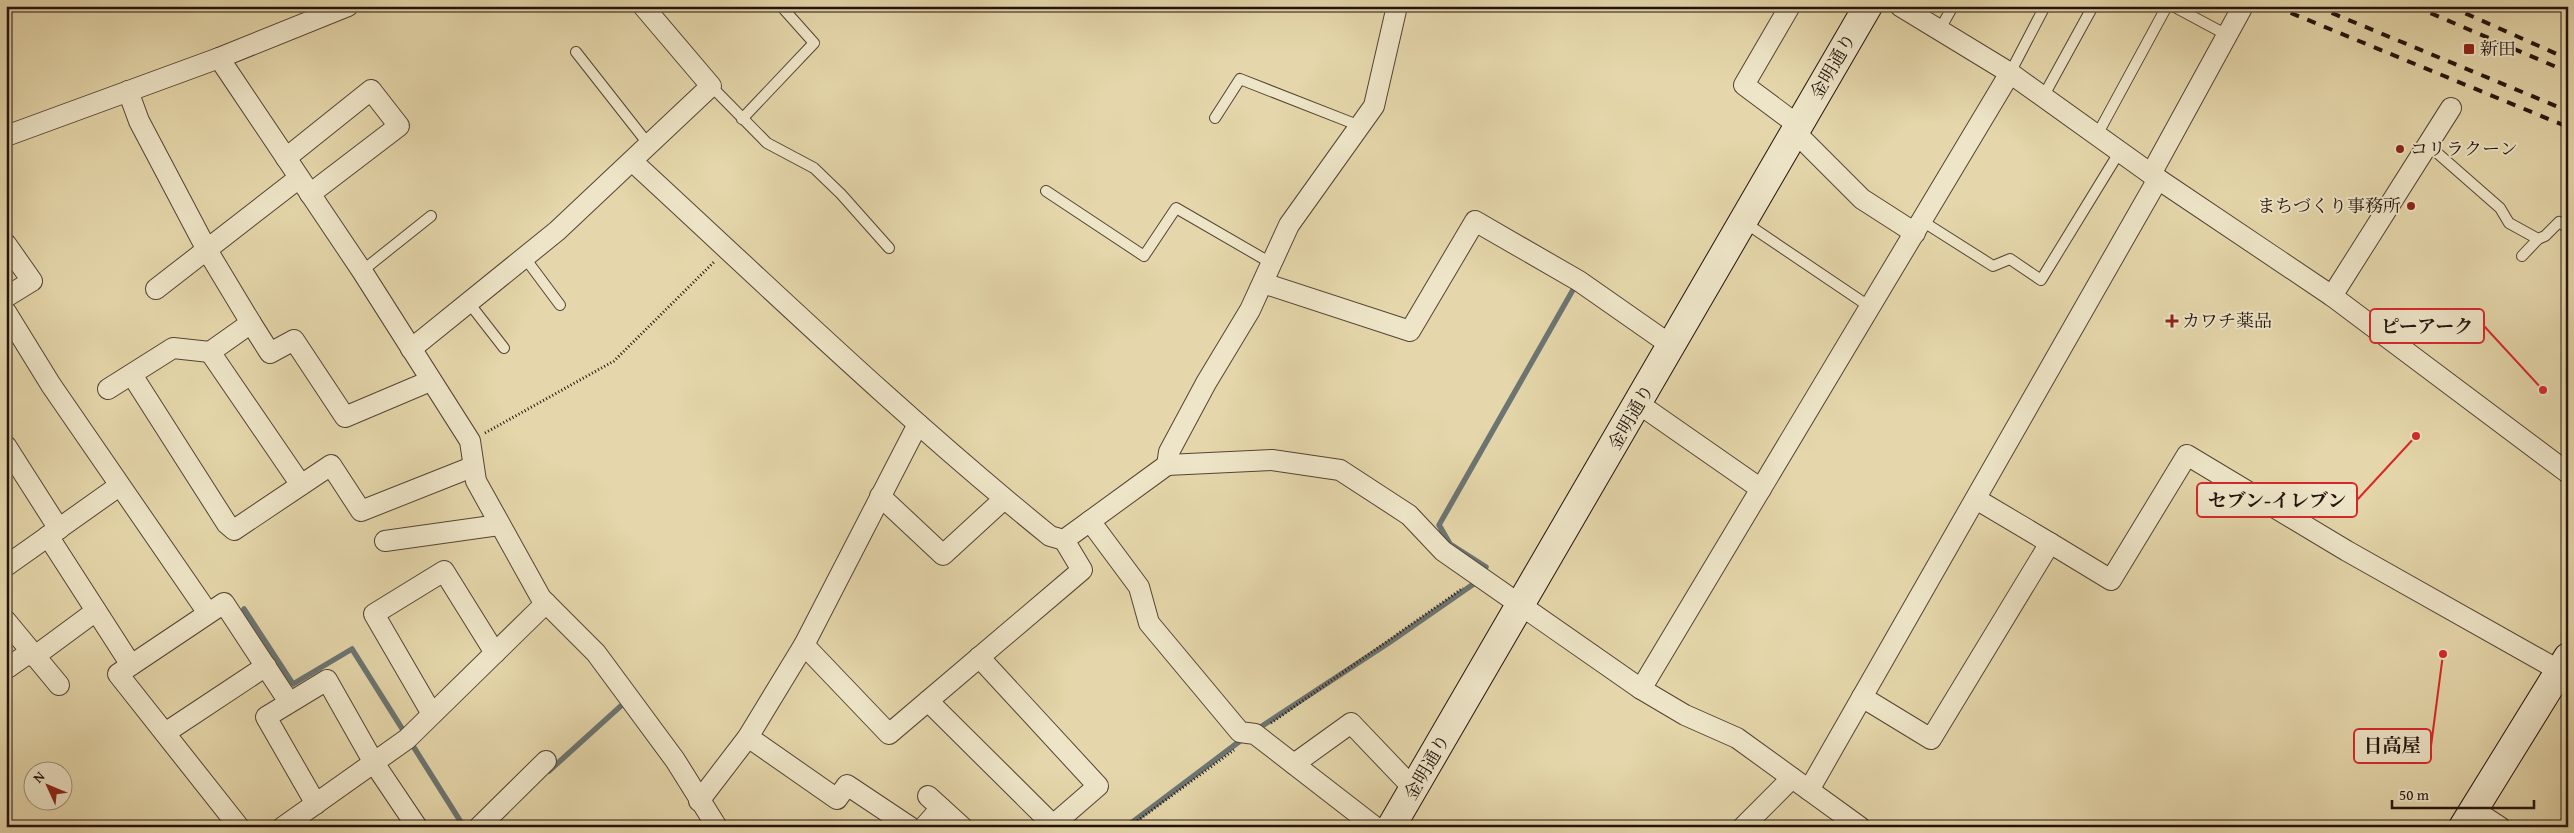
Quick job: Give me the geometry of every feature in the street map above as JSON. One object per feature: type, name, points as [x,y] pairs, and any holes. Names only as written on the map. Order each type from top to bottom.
[{"type":"street","points":[[6,136],[219,58],[348,6]]},
{"type":"street","points":[[411,349],[557,231],[711,86],[643,6]]},
{"type":"street","points":[[1166,465],[1169,452],[1201,392],[1236,336],[1263,283],[1288,224],[1374,106],[1397,6]]},
{"type":"street","points":[[1790,6],[1744,85],[1797,129],[1862,199],[1918,227]]},
{"type":"street","name":"金明通り","points":[[1393,824],[1868,6]]},
{"type":"street","points":[[1900,6],[2010,73],[2154,176],[2332,296],[2568,473]]},
{"type":"street","points":[[1810,790],[1976,498],[2154,176],[2242,6]]},
{"type":"street","points":[[219,58],[362,271],[430,381],[470,441],[472,466],[476,481],[499,525],[546,603],[596,653],[675,760],[717,827]]},
{"type":"street","points":[[1641,689],[2010,73]]},
{"type":"street","points":[[156,289],[208,250],[399,126],[371,90],[286,158]]},
{"type":"street","points":[[128,91],[139,121],[208,250],[270,353],[294,340],[345,418],[430,381]]},
{"type":"street","points":[[2332,296],[2451,108]]},
{"type":"street","points":[[632,161],[799,318],[918,424],[1004,499],[1050,536],[1064,540],[1082,570],[889,734],[804,645]]},
{"type":"street","points":[[1263,283],[1410,332],[1475,221],[1579,281],[1672,346]]},
{"type":"street","points":[[6,244],[32,282],[6,297]]},
{"type":"street","points":[[6,312],[51,385],[118,486],[208,613]]},
{"type":"street","points":[[108,389],[173,348],[210,352],[251,323]]},
{"type":"street","points":[[210,352],[301,485]]},
{"type":"street","points":[[132,375],[227,524],[234,530],[332,465],[361,511],[472,466]]},
{"type":"street","points":[[1638,404],[1761,489]]},
{"type":"street","points":[[699,801],[748,737],[804,645],[918,424]]},
{"type":"street","points":[[6,446],[96,611],[131,665]]},
{"type":"street","points":[[1976,498],[2111,580],[2187,455],[2346,551],[2564,664],[2468,818],[2500,827]]},
{"type":"street","points":[[1064,540],[1166,465],[1272,460],[1340,470],[1410,515],[1443,551],[1641,689],[1685,714],[1737,738],[1860,827]]},
{"type":"street","points":[[6,566],[118,486]]},
{"type":"street","points":[[880,496],[944,555],[1004,499]]},
{"type":"street","points":[[1090,521],[1139,587],[1149,623],[1240,732],[1255,734],[1294,764],[1393,824]]},
{"type":"street","points":[[385,542],[499,525]]},
{"type":"street","points":[[1862,697],[1932,739],[2050,543]]},
{"type":"street","points":[[432,714],[374,614],[444,570],[495,653]]},
{"type":"street","points":[[238,827],[118,674],[224,603],[289,702]]},
{"type":"street","points":[[283,827],[407,739],[546,603]]},
{"type":"street","points":[[6,669],[26,655],[35,656],[96,611]]},
{"type":"street","points":[[6,621],[59,685]]},
{"type":"street","points":[[928,701],[1053,825],[1098,786],[979,657]]},
{"type":"street","points":[[164,733],[266,666]]},
{"type":"street","points":[[316,804],[266,717],[327,680],[412,825]]},
{"type":"street","points":[[1294,764],[1351,723],[1414,789]]},
{"type":"street","points":[[748,737],[837,799],[847,785],[910,827]]},
{"type":"street","points":[[479,827],[546,761]]},
{"type":"street","points":[[1743,827],[1792,778]]},
{"type":"street","points":[[924,827],[934,802],[962,827]]},
{"type":"lane","points":[[742,119],[814,43],[781,6]]},
{"type":"lane","points":[[1940,29],[1953,6]]},
{"type":"lane","points":[[2010,73],[2045,6]]},
{"type":"lane","points":[[2043,97],[2093,6]]},
{"type":"lane","points":[[2097,135],[2167,6]]},
{"type":"lane","points":[[2173,6],[2227,35]]},
{"type":"lane","points":[[576,52],[649,145]]},
{"type":"lane","points":[[1215,118],[1240,79],[1360,126]]},
{"type":"lane","points":[[711,86],[767,143],[814,168],[841,194],[889,248]]},
{"type":"lane","points":[[2427,144],[2500,208],[2509,223],[2538,239]]},
{"type":"lane","points":[[1918,227],[1993,266],[2010,259],[2041,280],[2120,151]]},
{"type":"lane","points":[[1046,191],[1144,256],[1176,208],[1272,263]]},
{"type":"lane","points":[[362,271],[431,216]]},
{"type":"lane","points":[[1743,222],[1870,307]]},
{"type":"lane","points":[[2522,256],[2538,239],[2545,236],[2559,222],[2568,228]]},
{"type":"lane","points":[[525,258],[560,305]]},
{"type":"lane","points":[[469,303],[504,348]]},
{"type":"path","points":[[2564,6],[2568,10]]},
{"type":"path","points":[[470,441],[614,362],[727,249]]},
{"type":"path","points":[[1129,827],[1255,734],[1480,576]]},
{"type":"waterway","points":[[1256,730],[1390,642],[1475,583],[1486,567],[1450,544],[1439,525],[1574,288]]},
{"type":"waterway","points":[[244,609],[293,684],[352,649],[464,827]]},
{"type":"waterway","points":[[549,771],[623,704]]},
{"type":"waterway","points":[[1126,827],[1244,738]]},
{"type":"railway","points":[[2274,6],[2568,127]]},
{"type":"railway","points":[[2315,6],[2568,111]]},
{"type":"railway","points":[[2414,6],[2568,72]]},
{"type":"railway","points":[[2449,6],[2568,59]]},
{"type":"place","name":"新田","points":[[2469,49]]},
{"type":"place","name":"コリラクーン","points":[[2400,149]]},
{"type":"place","name":"まちづくり事務所","points":[[2411,206]]},
{"type":"place","name":"カワチ薬品","points":[[2172,321]]},
{"type":"place","name":"ピーアーク","points":[[2543,390]]},
{"type":"place","name":"セブン-イレブン","points":[[2416,436]]},
{"type":"place","name":"日高屋","points":[[2443,654]]}]
